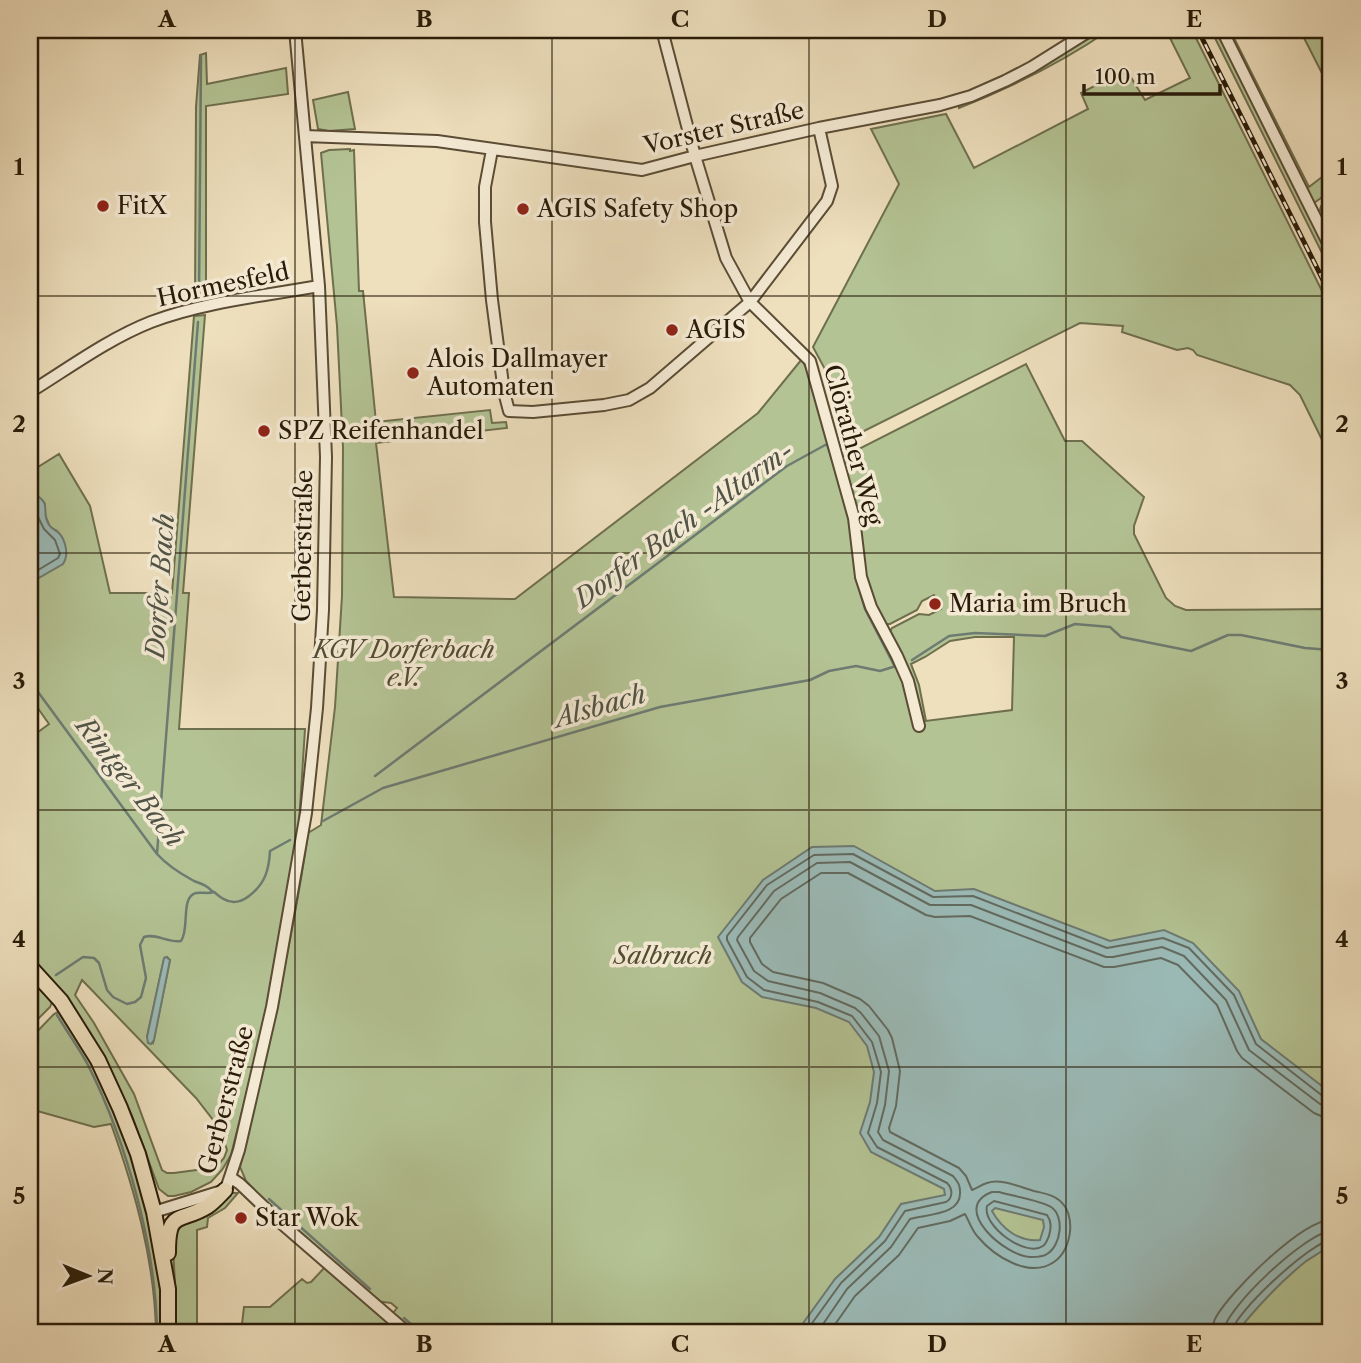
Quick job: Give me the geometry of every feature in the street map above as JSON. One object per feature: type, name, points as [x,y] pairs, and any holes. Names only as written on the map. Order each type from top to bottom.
[{"type":"main road","points":[[30,967],[61,1001],[98,1060],[120,1108],[138,1154],[154,1212],[168,1289]]},
{"type":"main road","points":[[168,1333],[169,1233],[172,1225],[178,1218],[209,1205],[227,1183]]},
{"type":"street","name":"Gerberstraße","points":[[154,1212],[227,1183],[244,1130],[277,982],[306,813],[317,708],[323,610],[325,444],[319,286],[295,30]]},
{"type":"street","name":"Clörather Weg","points":[[662,30],[695,156],[726,258],[750,302],[810,361],[854,518],[861,577],[871,607],[908,681],[919,726]]},
{"type":"street","name":"Vorster Straße","points":[[305,136],[437,141],[642,170],[819,128],[940,105],[971,96],[1032,67],[1091,30]]},
{"type":"street","points":[[1222,30],[1331,249]]},
{"type":"street","points":[[492,150],[485,187],[485,222],[504,392],[509,411],[533,412],[629,400],[650,388],[750,302],[827,201],[832,186],[819,128]]},
{"type":"street","name":"Hormesfeld","points":[[30,392],[104,346],[151,322],[188,310],[319,286]]},
{"type":"street","points":[[227,1183],[240,1184],[408,1333]]},
{"type":"green space","points":[[1101,30],[1109,30],[1037,73],[959,108],[959,105],[1035,69]]},
{"type":"green space","points":[[1166,30],[1192,30],[1331,309],[1331,458],[1300,395],[1290,385],[1197,355],[1188,348],[1177,350],[1122,332],[1123,326],[1080,323],[844,441],[826,371],[813,347],[899,184],[871,129],[946,114],[974,168],[1088,109],[1081,93],[1102,82],[1104,85],[1127,71],[1145,100],[1190,78]]},
{"type":"green space","points":[[1211,30],[1218,30],[1331,253],[1331,271]]},
{"type":"green space","points":[[1225,30],[1230,30],[1309,187],[1331,170],[1331,191],[1311,205]]},
{"type":"green space","points":[[1300,30],[1331,30],[1331,91]]},
{"type":"green space","points":[[206,53],[207,84],[286,68],[288,94],[206,106],[206,296],[195,299],[196,107],[200,55]]},
{"type":"green space","points":[[348,92],[355,129],[318,129],[313,100]]},
{"type":"green space","name":"Salbruch","points":[[329,150],[354,150],[359,291],[363,291],[376,422],[490,410],[492,423],[506,422],[507,428],[376,443],[394,597],[515,599],[758,413],[802,359],[810,377],[851,521],[857,576],[889,633],[892,628],[919,614],[929,615],[941,609],[934,595],[922,601],[917,610],[890,624],[884,624],[872,601],[865,575],[841,458],[1026,364],[1065,441],[1082,441],[1144,497],[1134,534],[1166,598],[1175,606],[1186,610],[1331,609],[1331,1333],[411,1333],[393,1313],[397,1308],[391,1303],[376,1301],[283,1220],[246,1181],[240,1167],[286,959],[308,833],[321,825],[335,707],[342,596],[343,447],[337,326],[321,153]],"holes":[[[975,637],[1014,637],[1012,710],[926,721],[919,685],[911,664],[950,641]]]},
{"type":"green space","points":[[1331,198],[1331,244],[1319,214],[1321,206]]},
{"type":"green space","points":[[205,315],[183,593],[189,593],[179,729],[305,729],[298,839],[275,972],[231,1155],[211,1182],[191,1192],[168,1196],[159,1189],[132,1116],[114,1079],[47,978],[30,959],[30,738],[49,724],[30,697],[30,583],[57,531],[50,527],[44,513],[45,504],[30,489],[30,472],[59,454],[90,506],[110,593],[172,593],[194,316]],"holes":[[[167,957],[170,960],[153,1043],[147,1037],[164,959]],[[82,980],[196,1098],[220,1129],[227,1150],[218,1165],[174,1173],[162,1170],[134,1094],[75,995]]]},
{"type":"green space","points":[[30,974],[52,1002],[30,1027]]},
{"type":"green space","points":[[60,1011],[102,1084],[130,1152],[153,1242],[164,1333],[156,1333],[148,1253],[128,1175],[111,1124],[94,1127],[30,1109],[30,1039]]},
{"type":"green space","points":[[232,1193],[238,1193],[225,1208],[208,1218],[207,1227],[197,1230],[197,1325],[242,1324],[244,1307],[270,1307],[302,1279],[307,1283],[311,1282],[326,1266],[405,1333],[175,1333],[173,1248],[178,1230],[186,1221],[218,1205]]},
{"type":"water","points":[[30,489],[44,503],[47,521],[61,536],[66,552],[63,564],[30,583]]},
{"type":"water","points":[[854,846],[935,891],[974,889],[1110,941],[1164,930],[1193,943],[1239,991],[1261,1039],[1331,1093],[1331,1243],[1286,1278],[1236,1333],[796,1333],[835,1279],[879,1237],[901,1204],[945,1195],[944,1189],[871,1152],[860,1133],[870,1102],[874,1072],[867,1046],[849,1022],[816,1008],[762,997],[742,982],[718,937],[763,880],[812,847]],"holes":[[[995,1208],[1043,1220],[1040,1240],[1025,1239],[1006,1229],[992,1211]]]},
{"type":"water","points":[[166,957],[170,960],[151,1044],[148,1043],[147,1037]]},
{"type":"waterway","name":"Dorfer Bach","points":[[199,296],[201,56]]},
{"type":"waterway","name":"Dorfer Bach","points":[[157,854],[198,322]]},
{"type":"waterway","name":"Dorfer Bach -Altarm-","points":[[375,776],[787,466],[827,444],[832,459]]},
{"type":"waterway","name":"Dorfer Bach -Altarm-","points":[[858,585],[865,609],[895,667]]},
{"type":"waterway","name":"Alsbach","points":[[912,660],[949,636],[975,633],[1045,636],[1075,624],[1110,627],[1121,637],[1191,651],[1228,635],[1331,650]]},
{"type":"waterway","name":"Alsbach","points":[[323,821],[383,788],[660,707],[810,680],[829,671],[856,666],[880,671],[896,666]]},
{"type":"waterway","name":"Rintger Bach","points":[[30,681],[157,854],[174,869],[213,892]]},
{"type":"waterway","name":"Alsbach","points":[[56,975],[83,957],[94,958],[99,963],[107,990],[113,997],[127,1004],[135,1002],[141,997],[146,978],[140,945],[144,937],[181,941],[191,896],[214,892],[231,902],[247,897],[259,887],[265,876],[270,851],[290,840]]},
{"type":"waterway","name":"Alsbach","points":[[30,1001],[36,995]]},
{"type":"waterway","points":[[57,1015],[88,1065],[127,1161],[145,1231],[157,1333]]},
{"type":"waterway","points":[[269,1199],[370,1289]]},
{"type":"waterway","points":[[404,1318],[421,1333]]},
{"type":"railway","points":[[1198,30],[1331,296]]},
{"type":"place","name":"FitX","points":[[103,206]]},
{"type":"place","name":"AGIS Safety Shop","points":[[523,209]]},
{"type":"place","name":"AGIS","points":[[672,330]]},
{"type":"place","name":"Alois Dallmayer Automaten","points":[[413,373]]},
{"type":"place","name":"SPZ Reifenhandel","points":[[264,431]]},
{"type":"place","name":"Maria im Bruch","points":[[935,604]]},
{"type":"place","name":"Star Wok","points":[[241,1218]]},
{"type":"park label","name":"KGV Dorferbach e.V.","points":[[404,664]]}]
